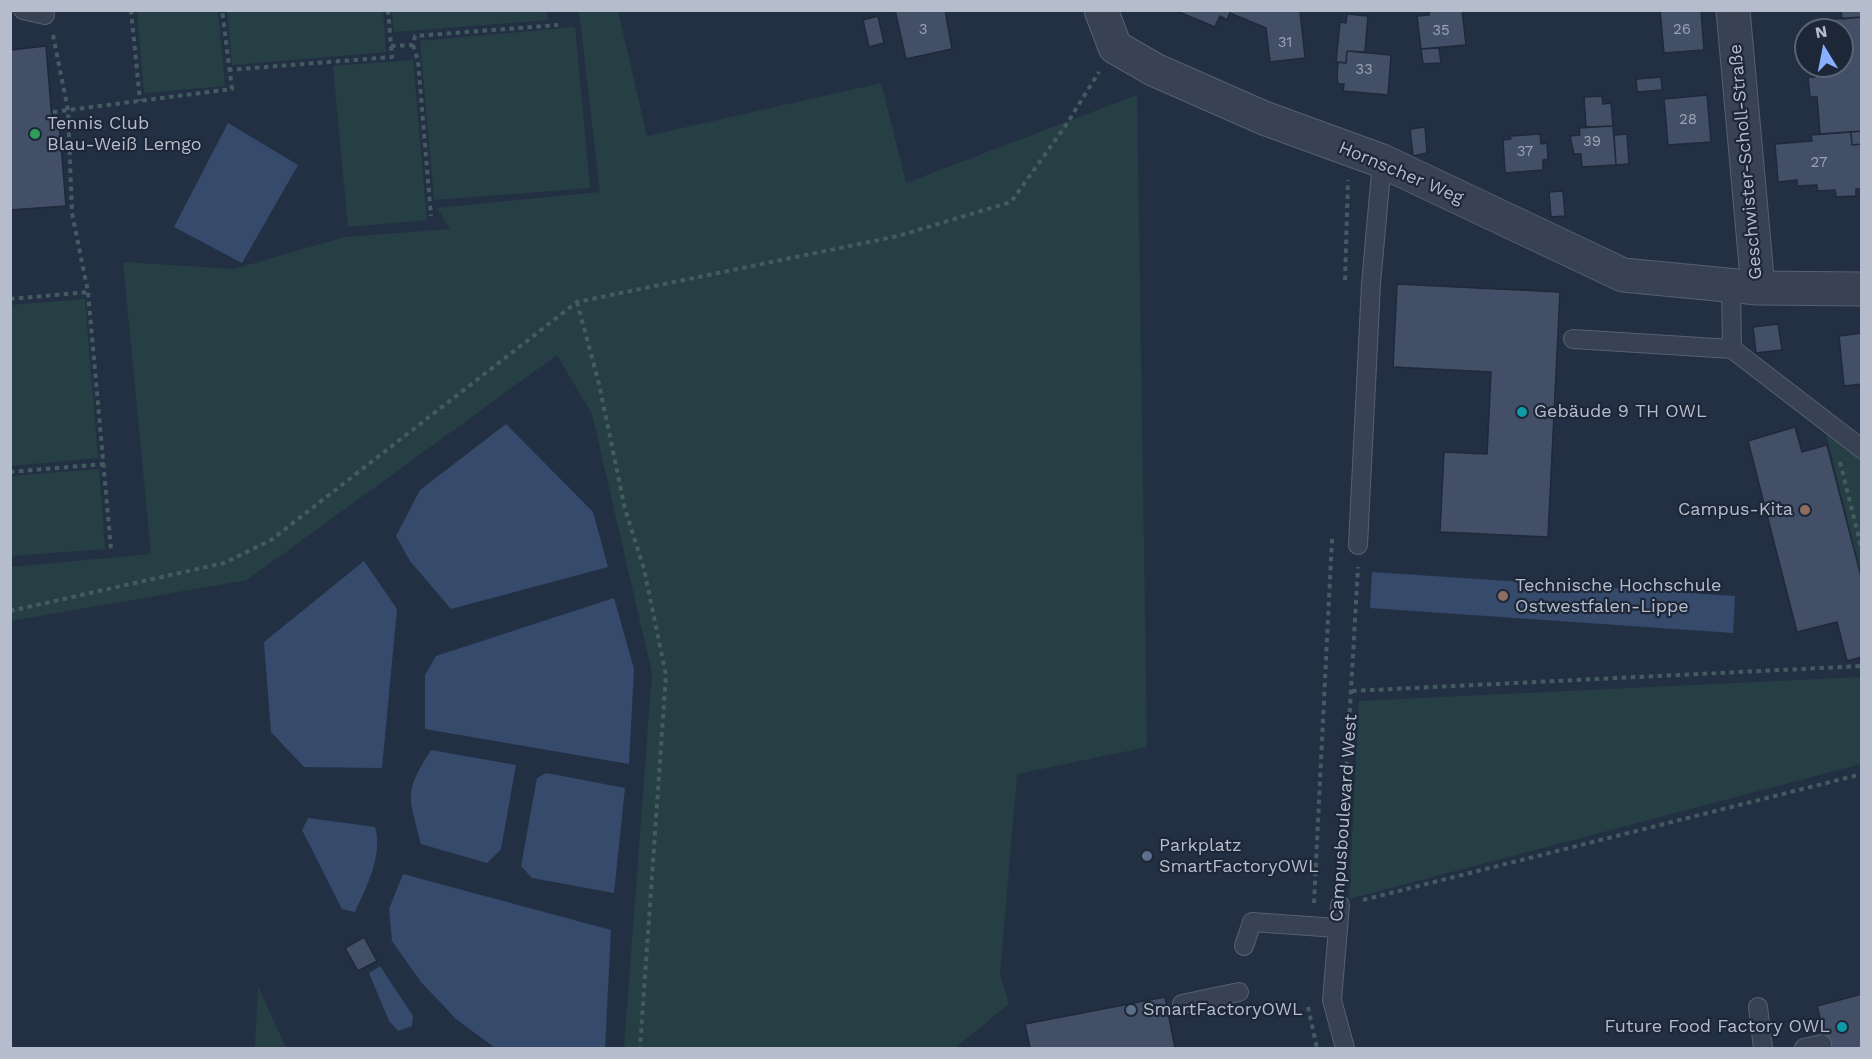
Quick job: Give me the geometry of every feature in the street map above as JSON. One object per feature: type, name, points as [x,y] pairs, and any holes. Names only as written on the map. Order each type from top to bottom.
[{"type":"street","points":[[1101,10],[1115,47]]},
{"type":"street","name":"Geschwister-Scholl-Straße","points":[[1733,10],[1744,287]]},
{"type":"street","name":"Hornscher Weg","points":[[1115,47],[1155,70],[1221,99],[1382,161],[1623,275],[1744,287],[1862,289]]},
{"type":"lane","points":[[23,10],[45,15]]},
{"type":"lane","points":[[1358,545],[1371,284],[1382,161]]},
{"type":"lane","points":[[1732,349],[1744,287]]},
{"type":"lane","points":[[1573,339],[1732,349],[1862,449]]},
{"type":"lane","name":"Campusboulevard West","points":[[1339,906],[1332,1000],[1345,1048]]},
{"type":"lane","points":[[1244,946],[1254,915],[1313,927],[1337,928]]},
{"type":"lane","points":[[1182,1004],[1239,992]]},
{"type":"lane","points":[[1758,1007],[1763,1048]]},
{"type":"path","points":[[131,10],[140,101]]},
{"type":"path","points":[[53,112],[232,89],[222,10]]},
{"type":"path","points":[[228,70],[392,57],[388,10]]},
{"type":"path","points":[[45,15],[53,31],[68,110],[72,213],[88,292],[111,549]]},
{"type":"path","points":[[431,216],[418,61],[413,45],[415,36],[558,25]]},
{"type":"path","points":[[391,46],[413,45]]},
{"type":"path","points":[[10,611],[224,563],[271,540],[578,302],[898,236],[1011,202],[1066,125],[1115,47]]},
{"type":"path","points":[[1345,285],[1349,149]]},
{"type":"path","points":[[10,298],[88,292]]},
{"type":"path","points":[[578,302],[599,384],[625,509],[644,569],[666,675],[640,1048]]},
{"type":"path","points":[[1830,423],[1862,550]]},
{"type":"path","points":[[10,472],[104,464]]},
{"type":"path","points":[[1313,927],[1332,537]]},
{"type":"path","name":"Campusboulevard West","points":[[1339,906],[1358,545]]},
{"type":"path","points":[[1352,692],[1862,666]]},
{"type":"path","points":[[1339,906],[1862,774]]},
{"type":"path","points":[[1308,1002],[1308,1012],[1317,1048]]},
{"type":"green space","points":[[137,11],[218,11],[225,86],[144,93]]},
{"type":"green space","points":[[227,11],[383,11],[386,52],[232,65]]},
{"type":"green space","points":[[392,11],[547,11],[548,20],[394,32]]},
{"type":"green space","points":[[579,11],[618,11],[647,136],[881,83],[906,183],[1137,95],[1147,747],[1017,774],[1000,975],[1009,1004],[955,1048],[624,1048],[652,673],[592,414],[557,355],[247,580],[11,621],[11,567],[151,554],[123,262],[234,269],[345,237],[450,229],[437,208],[600,192]]},
{"type":"green space","points":[[575,27],[590,188],[434,200],[420,41]]},
{"type":"green space","points":[[413,60],[427,220],[348,227],[333,66]]},
{"type":"green space","points":[[85,299],[98,458],[11,466],[11,305]]},
{"type":"green space","points":[[1826,433],[1861,453],[1861,578]]},
{"type":"green space","points":[[99,469],[105,549],[11,556],[11,476]]},
{"type":"green space","points":[[1861,677],[1861,764],[1349,899],[1359,701]]},
{"type":"green space","points":[[258,986],[286,1048],[255,1048]]},
{"type":"water","points":[[228,123],[298,165],[242,263],[174,227]]},
{"type":"water","points":[[506,424],[593,512],[608,567],[451,609],[410,561],[396,536],[420,490]]},
{"type":"water","points":[[364,561],[397,609],[382,768],[304,767],[271,732],[264,642]]},
{"type":"water","points":[[1372,572],[1735,596],[1733,633],[1370,608]]},
{"type":"water","points":[[614,598],[634,669],[629,764],[425,729],[425,675],[436,656]]},
{"type":"water","points":[[431,750],[516,765],[501,849],[487,863],[421,844],[411,795],[416,776]]},
{"type":"water","points":[[546,773],[625,788],[614,893],[532,878],[521,866],[537,778]]},
{"type":"water","points":[[308,818],[375,827],[377,848],[375,859],[369,881],[355,912],[342,909],[302,830]]},
{"type":"water","points":[[403,874],[611,930],[605,1048],[495,1048],[456,1019],[421,982],[392,941],[389,909]]},
{"type":"water","points":[[380,966],[413,1016],[412,1026],[398,1031],[389,1021],[369,973]]},
{"type":"building","points":[[895,10],[945,10],[952,49],[906,59]]},
{"type":"building","points":[[1174,10],[1231,10],[1227,20],[1220,16],[1215,27]]},
{"type":"building","points":[[1231,10],[1300,10],[1305,58],[1270,62],[1266,28],[1230,13]]},
{"type":"building","points":[[1429,10],[1462,10],[1466,45],[1421,49],[1417,16],[1429,15]]},
{"type":"building","points":[[1660,10],[1701,10],[1704,50],[1664,53]]},
{"type":"building","points":[[1841,10],[1862,10],[1862,17],[1842,18]]},
{"type":"building","points":[[1347,14],[1368,16],[1365,52],[1347,51],[1346,63],[1336,62],[1340,22],[1346,23]]},
{"type":"building","points":[[878,16],[884,43],[869,47],[863,20]]},
{"type":"building","points":[[1862,17],[1862,131],[1820,134],[1817,97],[1810,97],[1808,78],[1854,78],[1854,18],[1848,18]]},
{"type":"building","name":"Tennis Club Blau-Weiß Lemgo","points":[[46,46],[52,120],[59,120],[66,206],[10,210],[10,47],[11,50]]},
{"type":"building","points":[[1439,48],[1441,63],[1423,64],[1421,49]]},
{"type":"building","points":[[1347,51],[1391,55],[1388,95],[1343,91],[1344,84],[1338,84],[1338,62],[1346,63]]},
{"type":"building","points":[[1661,77],[1662,90],[1637,92],[1636,79]]},
{"type":"building","points":[[1707,95],[1711,142],[1668,145],[1664,99]]},
{"type":"building","points":[[1602,96],[1603,104],[1611,103],[1613,126],[1586,127],[1584,97]]},
{"type":"building","points":[[1613,126],[1616,165],[1582,167],[1581,154],[1574,154],[1570,136],[1580,135],[1579,128]]},
{"type":"building","points":[[1425,127],[1427,153],[1413,156],[1410,129]]},
{"type":"building","points":[[1862,131],[1862,144],[1852,145],[1851,132]]},
{"type":"building","points":[[1851,132],[1852,145],[1862,144],[1862,189],[1856,189],[1856,196],[1836,197],[1835,190],[1817,191],[1817,185],[1797,186],[1797,180],[1778,182],[1775,144],[1812,141],[1811,135]]},
{"type":"building","points":[[1540,134],[1541,144],[1547,143],[1548,159],[1543,160],[1543,170],[1505,173],[1503,140],[1511,139],[1510,136]]},
{"type":"building","points":[[1627,134],[1629,164],[1616,165],[1614,135]]},
{"type":"building","points":[[1563,191],[1565,216],[1551,217],[1549,192]]},
{"type":"building","name":"Gebäude 9 TH OWL","points":[[1397,284],[1560,292],[1548,537],[1440,532],[1444,452],[1487,454],[1491,372],[1393,367]]},
{"type":"building","points":[[1778,324],[1782,350],[1756,353],[1753,327]]},
{"type":"building","points":[[1862,333],[1862,384],[1844,386],[1839,336]]},
{"type":"building","name":"Campus-Kita","points":[[1795,427],[1802,452],[1827,445],[1862,580],[1862,657],[1847,661],[1837,622],[1797,632],[1748,441]]},
{"type":"building","points":[[364,937],[377,961],[358,971],[345,948]]},
{"type":"building","name":"Future Food Factory OWL","points":[[1862,994],[1862,1048],[1828,1048],[1817,1006]]},
{"type":"building","name":"SmartFactoryOWL","points":[[1165,997],[1175,1048],[1030,1048],[1025,1024]]},
{"type":"place","name":"Tennis Club Blau-Weiß Lemgo","points":[[35,134]]},
{"type":"place","name":"Gebäude 9 TH OWL","points":[[1522,412]]},
{"type":"place","name":"Campus-Kita","points":[[1805,510]]},
{"type":"place","name":"Technische Hochschule Ostwestfalen-Lippe","points":[[1503,596]]},
{"type":"place","name":"Parkplatz SmartFactoryOWL","points":[[1147,856]]},
{"type":"place","name":"SmartFactoryOWL","points":[[1131,1010]]},
{"type":"place","name":"Future Food Factory OWL","points":[[1842,1027]]}]
